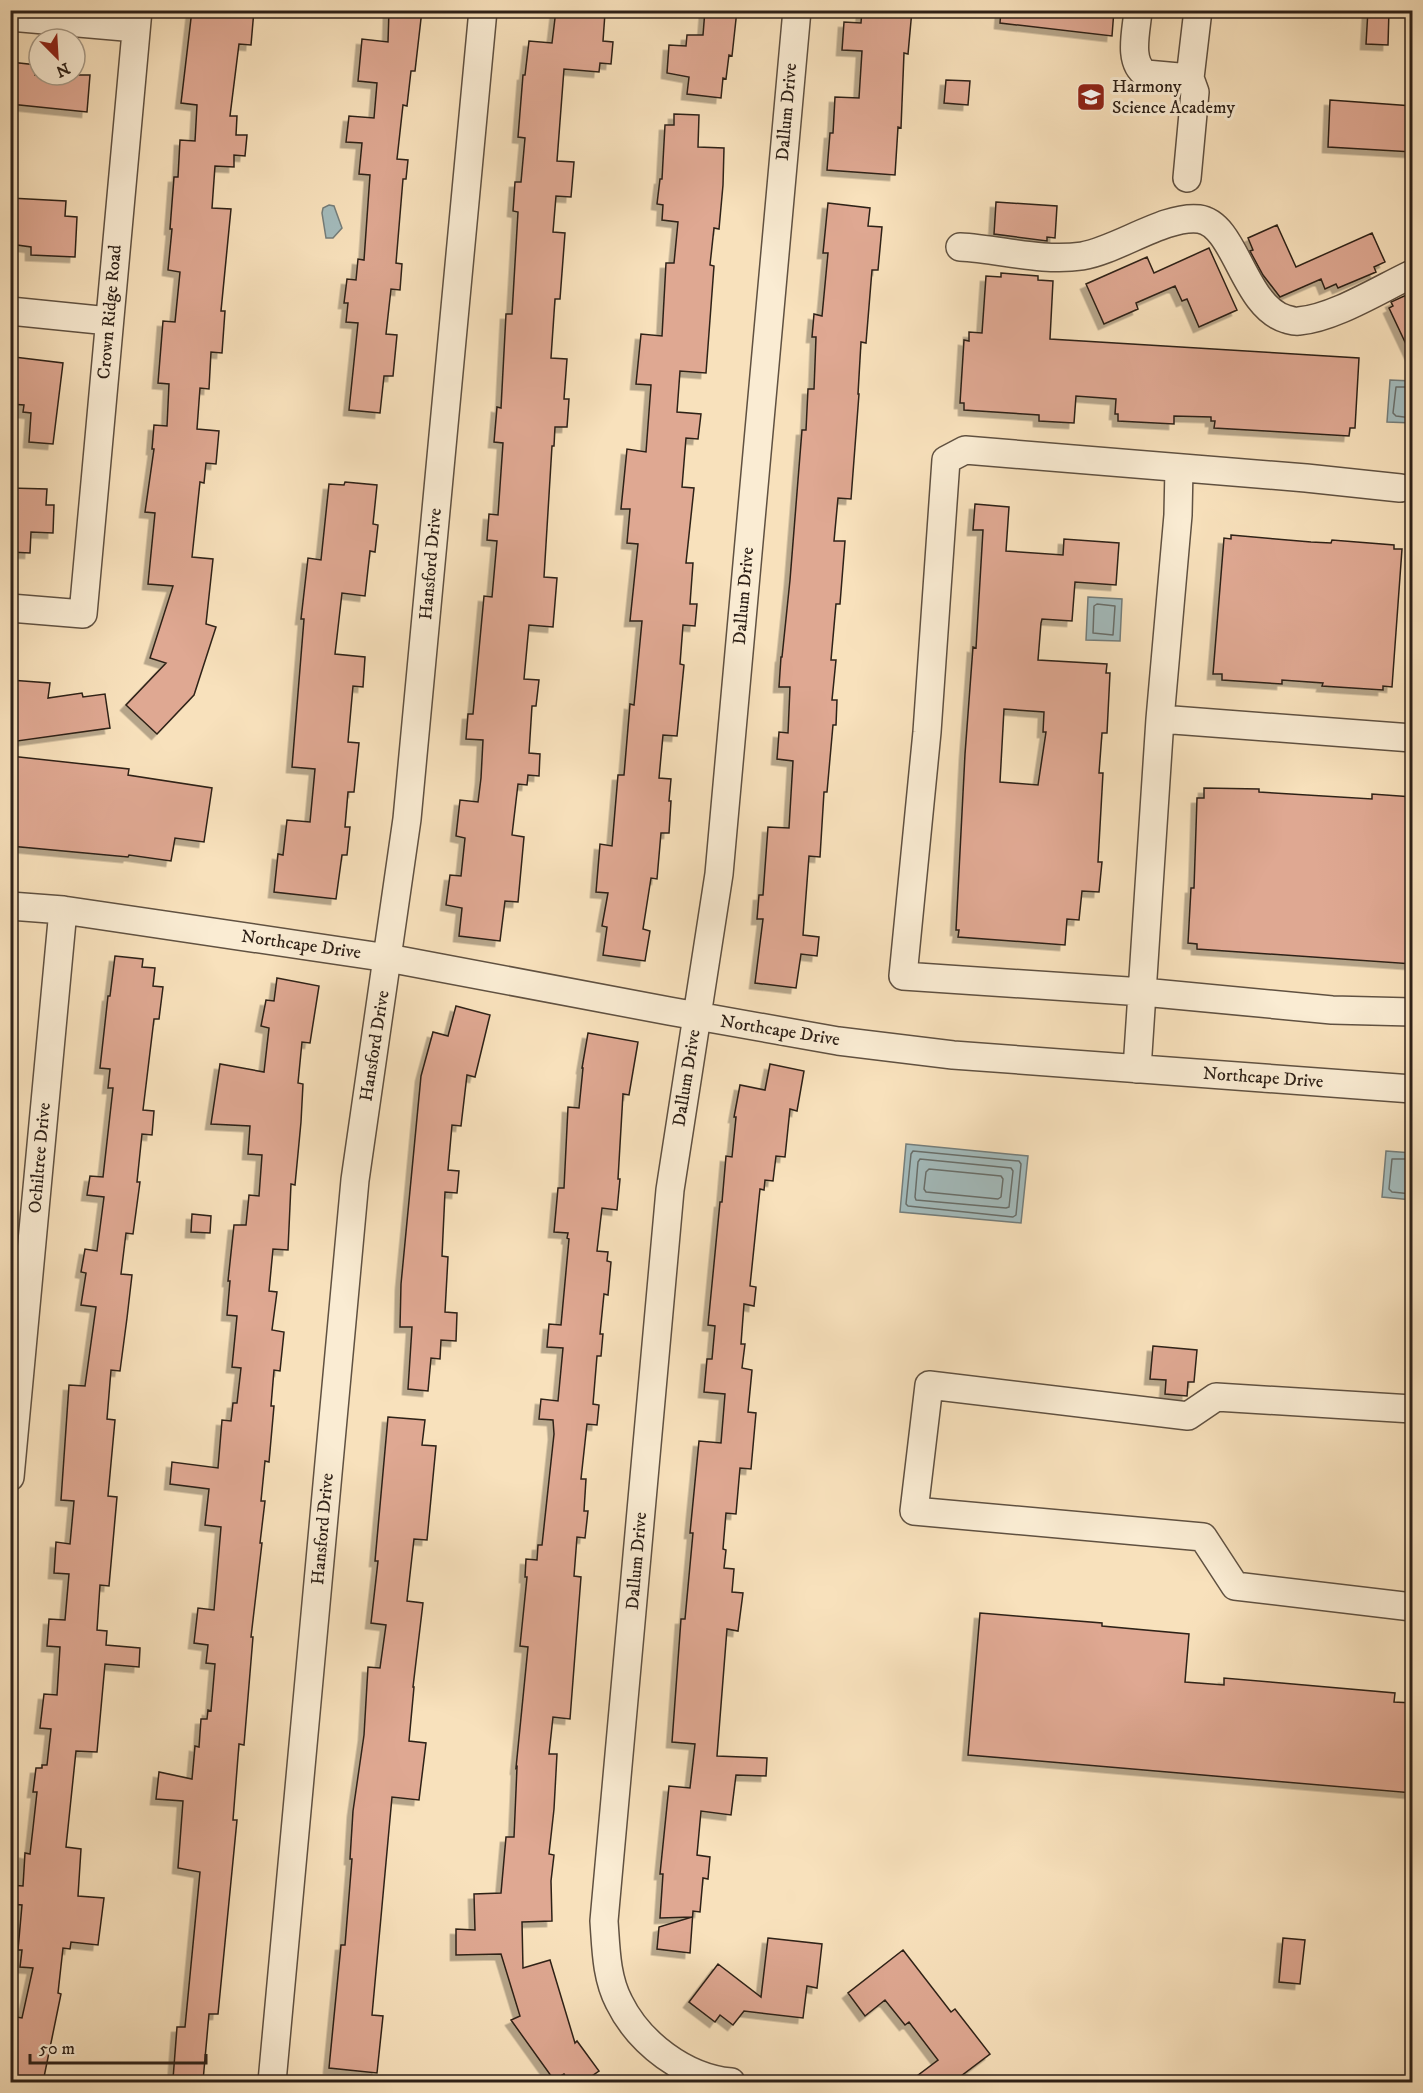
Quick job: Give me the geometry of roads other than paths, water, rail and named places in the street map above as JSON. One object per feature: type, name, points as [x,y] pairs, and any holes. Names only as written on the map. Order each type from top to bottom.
[{"type":"street","name":"Hansford Drive","points":[[272,2082],[355,1180],[408,819],[483,10]]},
{"type":"street","name":"Dallum Drive","points":[[731,2082],[690,2072],[662,2054],[637,2030],[618,2002],[606,1963],[604,1921],[670,1190],[719,874],[796,10]]},
{"type":"street","points":[[1138,10],[1135,56],[1140,70],[1146,74],[1190,78]]},
{"type":"street","points":[[1187,178],[1195,92],[1190,78],[1198,10]]},
{"type":"street","points":[[10,17],[137,19]]},
{"type":"street","name":"Crown Ridge Road","points":[[10,608],[83,614],[137,19]]},
{"type":"street","points":[[960,247],[1036,257],[1082,256],[1114,248],[1167,225],[1200,219],[1209,223],[1226,240],[1258,298],[1275,316],[1297,322],[1326,315],[1413,274]]},
{"type":"street","points":[[10,311],[109,321]]},
{"type":"street","points":[[1400,488],[965,450],[946,460],[927,732],[903,976],[1143,992],[1332,1010],[1413,1012]]},
{"type":"street","points":[[1137,1069],[1160,719],[1178,515],[1179,468]]},
{"type":"street","points":[[1160,719],[1413,738]]},
{"type":"street","name":"Northcape Drive","points":[[10,906],[63,910],[388,958],[697,1017],[838,1041],[953,1055],[1413,1089]]},
{"type":"street","name":"Ochiltree Drive","points":[[10,1477],[63,910]]},
{"type":"street","points":[[1413,1409],[1216,1397],[1188,1416],[929,1385],[914,1511],[1203,1538],[1235,1586],[1413,1606]]},
{"type":"water","points":[[329,205],[334,206],[342,228],[333,238],[326,238],[322,213],[323,208]]},
{"type":"water","points":[[1390,380],[1412,381],[1412,423],[1387,422]]},
{"type":"water","points":[[1088,597],[1122,599],[1120,641],[1086,640]]},
{"type":"water","points":[[906,1144],[1028,1156],[1021,1223],[900,1212]]},
{"type":"water","points":[[1386,1151],[1412,1153],[1412,1200],[1382,1197]]},
{"type":"place","name":"Harmony Science Academy","points":[[1091,97]]}]
